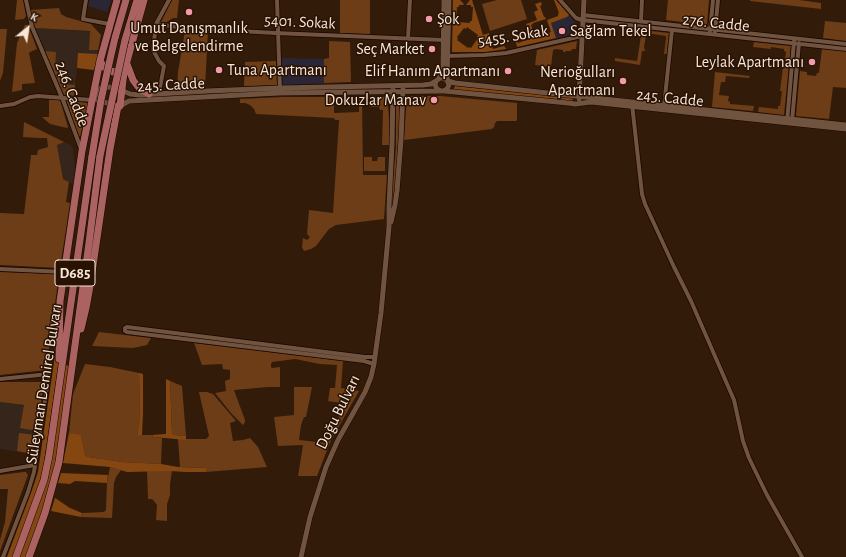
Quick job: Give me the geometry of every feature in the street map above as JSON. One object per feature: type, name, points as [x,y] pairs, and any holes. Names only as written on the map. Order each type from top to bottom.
[{"type":"highway","points":[[58,391],[60,301],[82,151],[100,61],[117,0]]},
{"type":"highway","name":"Süleyman Demirel Bulvarı","points":[[16,557],[44,480],[49,456],[101,101],[111,55],[126,0]]},
{"type":"highway","name":"Süleyman Demirel Bulvarı","points":[[29,557],[45,513],[58,462],[100,156],[125,40],[138,0]]},
{"type":"highway","points":[[74,350],[86,308],[90,286],[113,134],[118,106],[120,106],[121,90],[126,64],[144,0]]},
{"type":"highway","points":[[100,61],[105,68],[113,72],[121,70],[126,64]]},
{"type":"highway","points":[[126,64],[133,80],[139,88],[149,94]]},
{"type":"highway","points":[[86,128],[93,120],[98,118],[104,119],[112,126],[113,134]]},
{"type":"street","name":"246. Cadde","points":[[26,0],[32,27],[62,98],[82,151]]},
{"type":"street","points":[[86,0],[83,19],[110,24]]},
{"type":"street","points":[[159,93],[164,66],[159,61],[153,50],[156,24],[169,0]]},
{"type":"street","points":[[277,0],[280,90]]},
{"type":"street","points":[[408,39],[410,0]]},
{"type":"street","points":[[444,0],[443,68],[442,74],[435,85],[442,91],[445,91],[449,83],[447,80],[449,0]]},
{"type":"street","points":[[560,0],[578,19],[583,18]]},
{"type":"street","points":[[579,103],[584,0]]},
{"type":"street","points":[[641,21],[642,0]]},
{"type":"street","points":[[713,0],[713,29]]},
{"type":"street","points":[[712,34],[718,0]]},
{"type":"street","name":"276. Cadde","points":[[583,18],[641,21],[713,29],[846,49]]},
{"type":"street","name":"276. Cadde","points":[[583,18],[712,34],[846,44]]},
{"type":"street","name":"5401. Sokak","points":[[156,24],[185,28],[278,34],[443,40]]},
{"type":"street","points":[[664,108],[672,30]]},
{"type":"street","name":"5455. Sokak","points":[[448,56],[506,53],[582,36]]},
{"type":"street","points":[[789,121],[797,41]]},
{"type":"street","points":[[438,80],[444,78],[447,80]]},
{"type":"street","name":"245. Cadde","points":[[404,88],[427,85],[438,80]]},
{"type":"street","name":"245. Cadde","points":[[447,80],[455,83],[579,96],[664,108],[789,121],[846,125]]},
{"type":"street","name":"245. Cadde","points":[[92,100],[101,88],[109,87],[130,94],[404,88],[568,103],[590,102],[632,104]]},
{"type":"street","name":"Doğu Bulvarı","points":[[301,557],[307,526],[322,477],[335,445],[365,392],[374,364],[381,313],[389,227],[393,88]]},
{"type":"street","name":"Doğu Bulvarı","points":[[389,227],[396,198],[404,88]]},
{"type":"street","name":"245. Cadde","points":[[120,106],[129,101],[280,90]]},
{"type":"street","points":[[0,106],[14,104],[30,97],[45,96],[92,100],[120,106]]},
{"type":"street","points":[[632,104],[642,194],[645,204],[695,310],[734,400],[749,458],[767,495],[802,557]]},
{"type":"street","name":"245. Cadde","points":[[789,121],[846,129]]},
{"type":"street","points":[[0,269],[64,272]]},
{"type":"street","points":[[374,364],[127,332],[125,331],[125,328],[375,357]]},
{"type":"street","points":[[0,379],[49,374],[35,465],[28,492],[3,557]]},
{"type":"street","points":[[0,471],[35,465]]},
{"type":"shaded area","points":[[17,0],[23,0],[26,16],[24,19],[15,20]]},
{"type":"shaded area","points":[[89,0],[111,0],[107,12],[88,6]]},
{"type":"shaded area","points":[[172,0],[179,0],[177,18],[173,18],[165,23],[162,23],[161,22]]},
{"type":"shaded area","points":[[340,0],[370,0],[370,34],[340,33]]},
{"type":"shaded area","points":[[453,0],[460,0],[464,4],[457,7],[457,22],[470,23],[470,21],[472,21],[473,7],[471,7],[471,5],[466,5],[470,0],[472,0],[483,35],[489,33],[487,36],[490,48],[492,47],[493,49],[504,46],[506,49],[486,52],[452,52]],"holes":[[[467,27],[478,35],[478,38],[471,48],[468,48],[457,40],[457,37],[464,28],[466,29]]]},
{"type":"shaded area","points":[[497,0],[521,0],[527,19],[490,31],[482,4]]},
{"type":"shaded area","points":[[554,0],[556,0],[569,15],[551,23],[556,38],[517,47],[517,41],[518,43],[532,37],[529,25],[527,26],[526,24],[537,20],[534,12],[538,10],[535,4],[541,2],[542,5],[540,6],[546,19],[531,25],[535,36],[537,35],[538,38],[551,32],[547,20],[558,16],[559,13]]},
{"type":"shaded area","points":[[668,0],[709,0],[707,25],[666,20]]},
{"type":"shaded area","points":[[799,0],[821,3],[821,9],[750,1]]},
{"type":"shaded area","points":[[59,8],[61,14],[66,17],[91,24],[101,35],[98,50],[89,50],[90,31],[35,28],[30,10]]},
{"type":"shaded area","points":[[569,15],[577,25],[577,33],[556,38],[551,23]]},
{"type":"shaded area","points":[[825,21],[846,23],[846,41],[823,38]]},
{"type":"shaded area","points":[[25,25],[28,25],[37,49],[29,53],[35,83],[22,84],[22,90],[12,92],[17,43]]},
{"type":"shaded area","points":[[35,28],[98,32],[101,35],[94,70],[77,68],[74,96],[64,95]]},
{"type":"shaded area","points":[[0,29],[7,29],[3,73],[0,81]]},
{"type":"shaded area","points":[[642,30],[669,33],[667,54],[664,54],[666,36],[647,33],[644,47],[645,51],[642,51],[640,65],[615,61],[615,58],[637,61]]},
{"type":"shaded area","points":[[185,31],[208,32],[205,87],[177,89],[178,72]]},
{"type":"shaded area","points":[[329,41],[350,42],[351,82],[324,83],[324,59],[329,58]]},
{"type":"shaded area","points":[[577,41],[576,49],[572,49],[571,51],[563,52],[563,50],[553,50],[551,67],[535,65],[537,50]]},
{"type":"shaded area","points":[[754,42],[791,46],[784,115],[758,112],[759,107],[778,109],[778,106],[780,106],[782,91],[780,91],[786,52],[784,49],[771,47],[771,49],[753,47]]},
{"type":"shaded area","points":[[822,49],[846,51],[846,88],[833,87],[829,119],[796,116],[800,71],[807,72],[807,75],[816,76],[817,73],[819,73]]},
{"type":"shaded area","points":[[45,51],[56,52],[55,70],[61,71],[60,84],[75,85],[74,96],[64,95]]},
{"type":"shaded area","points":[[78,53],[98,54],[94,70],[77,68]]},
{"type":"shaded area","points":[[282,58],[324,59],[324,83],[283,85]]},
{"type":"shaded area","points":[[276,61],[277,85],[244,86],[245,62]]},
{"type":"shaded area","points":[[715,72],[750,76],[749,78],[726,76],[725,82],[721,82],[719,95],[729,96],[728,101],[730,104],[754,106],[753,111],[712,107]]},
{"type":"shaded area","points":[[455,86],[573,99],[572,102],[455,90]]},
{"type":"shaded area","points":[[407,96],[440,96],[517,103],[517,120],[497,121],[492,129],[404,140]]},
{"type":"shaded area","points":[[334,97],[334,113],[359,112],[359,97],[362,97],[363,175],[387,175],[384,219],[336,225],[329,229],[316,246],[304,251],[302,247],[303,238],[307,240],[310,237],[307,234],[309,210],[333,213],[339,120],[335,120],[334,118],[256,114],[250,105],[240,103],[240,99]]},
{"type":"shaded area","points":[[370,97],[387,97],[389,145],[382,145],[383,110],[380,110],[379,107],[371,107]]},
{"type":"shaded area","points":[[49,99],[60,100],[68,127],[67,128],[50,124],[42,117],[49,117]]},
{"type":"shaded area","points":[[396,99],[400,99],[399,130],[394,199],[391,206],[396,147]]},
{"type":"shaded area","points":[[66,100],[88,103],[80,137],[79,136]]},
{"type":"shaded area","points":[[24,122],[64,142],[57,145],[63,179],[69,182],[66,202],[70,203],[60,268],[0,265],[0,213],[24,214],[31,155],[37,155],[38,150],[48,147],[47,138],[23,137]]},
{"type":"shaded area","points":[[64,142],[71,145],[73,148],[75,169],[73,184],[63,179],[57,144]]},
{"type":"shaded area","points":[[364,157],[372,157],[372,161],[377,161],[378,157],[385,157],[385,171],[364,171]]},
{"type":"shaded area","points":[[0,272],[59,274],[46,370],[0,375]]},
{"type":"shaded area","points":[[59,328],[59,360],[42,473],[13,557],[7,557],[38,472]]},
{"type":"shaded area","points":[[99,332],[151,338],[147,345],[133,348],[92,346]]},
{"type":"shaded area","points":[[194,343],[343,361],[341,388],[359,391],[331,440],[317,476],[298,476],[303,445],[278,446],[274,417],[294,415],[294,387],[312,387],[306,417],[304,417],[301,425],[299,440],[326,443],[331,430],[347,404],[328,401],[330,388],[335,388],[337,365],[320,364],[295,359],[272,362],[272,368],[280,367],[280,387],[234,390],[245,420],[243,425],[215,393],[226,391],[225,381],[230,379],[230,370],[223,369],[222,364],[202,365]]},
{"type":"shaded area","points":[[85,364],[139,373],[139,435],[152,435],[154,437],[162,438],[161,464],[123,462],[88,457],[85,455],[81,436],[69,433],[73,394]]},
{"type":"shaded area","points":[[65,365],[69,366],[55,466],[42,514],[26,557],[19,557],[36,513]]},
{"type":"shaded area","points":[[139,373],[143,374],[142,435],[138,435],[140,419]]},
{"type":"shaded area","points":[[166,379],[170,381],[172,433],[174,435],[186,436],[186,440],[154,437],[152,435],[166,434]]},
{"type":"shaded area","points":[[170,381],[182,386],[186,436],[174,435],[172,433]]},
{"type":"shaded area","points":[[0,382],[44,382],[37,431],[20,428],[24,405],[0,402]]},
{"type":"shaded area","points":[[199,392],[213,394],[236,421],[230,423],[233,441],[250,438],[258,447],[267,467],[206,472],[206,468],[180,467],[178,439],[206,439],[209,436]]},
{"type":"shaded area","points":[[0,402],[40,408],[33,454],[0,449]]},
{"type":"shaded area","points":[[19,433],[36,435],[33,454],[17,451]]},
{"type":"shaded area","points":[[69,433],[81,435],[85,455],[88,457],[123,462],[206,468],[206,472],[127,472],[110,467],[63,463]]},
{"type":"shaded area","points":[[110,467],[121,470],[114,483],[112,518],[81,517],[82,513],[104,512],[106,510],[107,483]]},
{"type":"shaded area","points":[[147,471],[172,471],[170,495],[167,504],[167,521],[156,520],[157,505],[152,499],[148,499]]},
{"type":"shaded area","points":[[26,472],[28,475],[0,551],[0,540],[5,522],[8,489],[0,489],[0,475]]},
{"type":"shaded area","points":[[61,473],[108,475],[107,483],[75,481],[70,484],[58,483]]},
{"type":"shaded area","points":[[55,498],[70,508],[82,513],[81,517],[51,511]]},
{"type":"place","name":"Umut Danışmanlık ve Belgelendirme","points":[[189,12]]},
{"type":"place","name":"Şok","points":[[429,19]]},
{"type":"place","name":"Sağlam Tekel","points":[[562,31]]},
{"type":"place","name":"Seç Market","points":[[432,49]]},
{"type":"place","name":"Leylak Apartmanı","points":[[812,62]]},
{"type":"place","name":"Tuna Apartmanı","points":[[219,70]]},
{"type":"place","name":"Elif Hanım Apartmanı","points":[[508,71]]},
{"type":"place","name":"Nerioğulları Apartmanı","points":[[623,81]]},
{"type":"place","name":"Dokuzlar Manav","points":[[434,100]]}]
